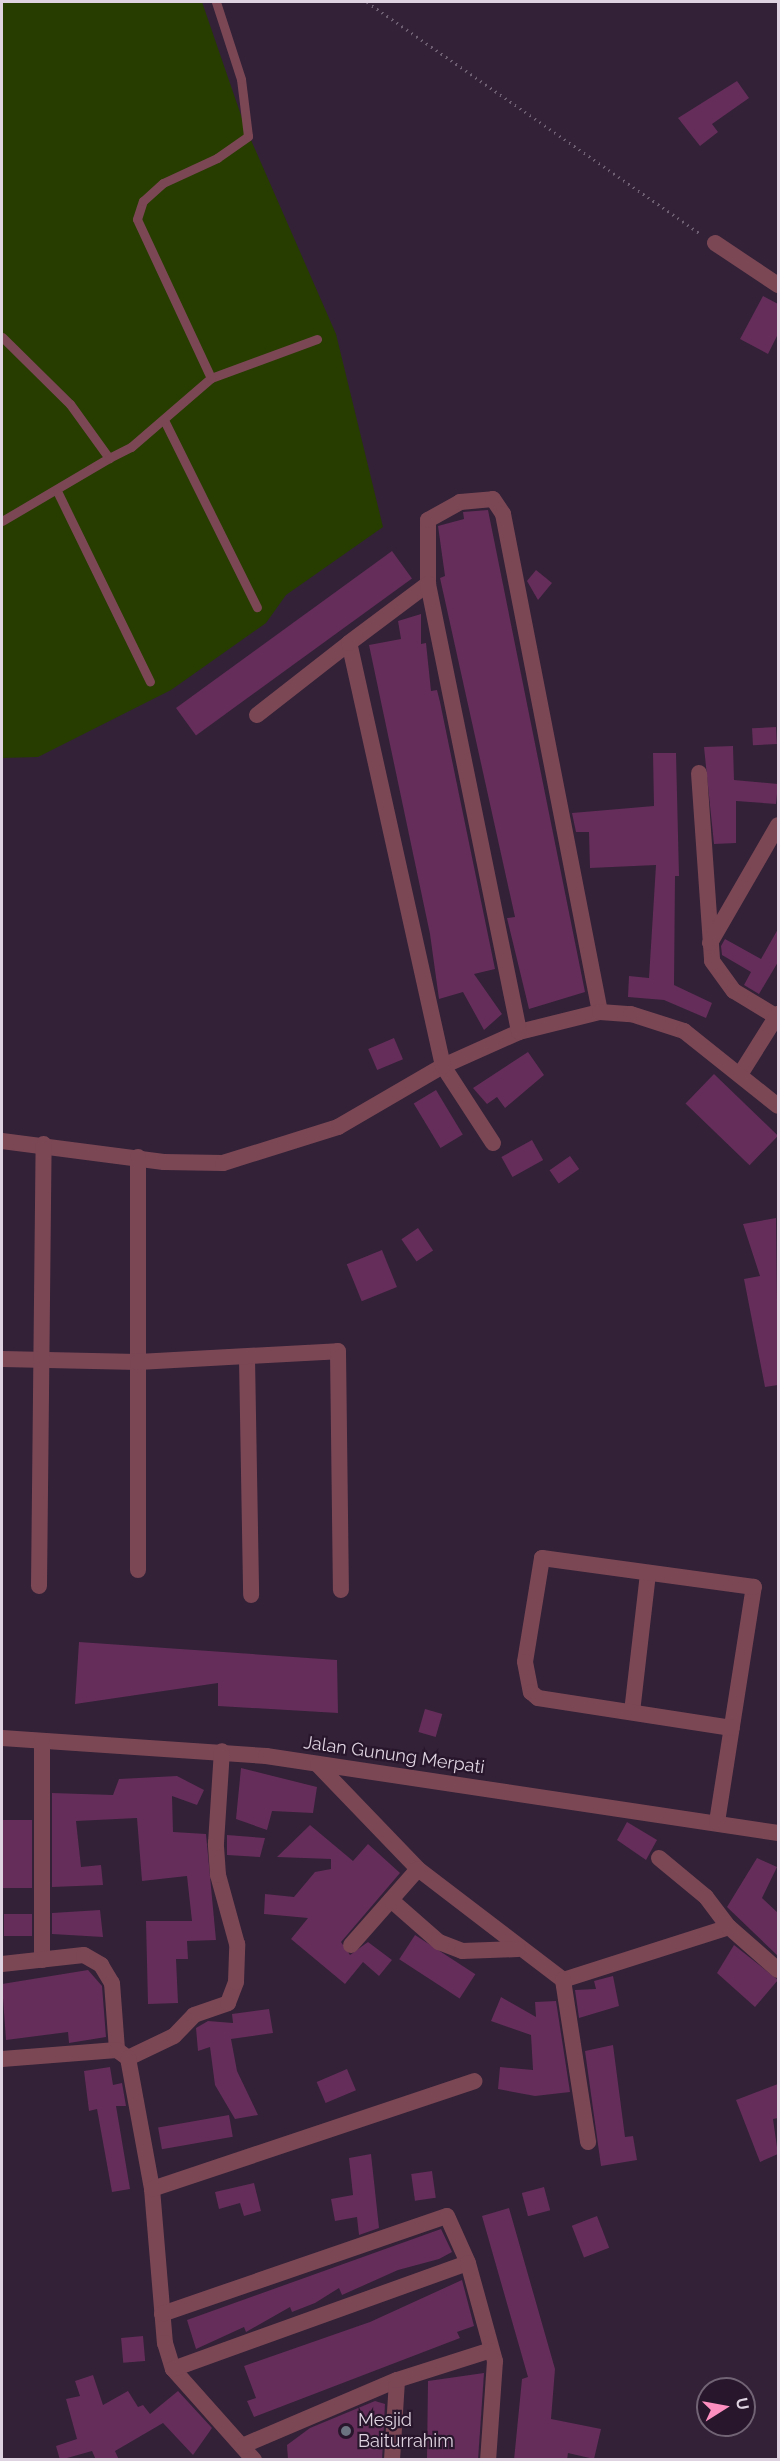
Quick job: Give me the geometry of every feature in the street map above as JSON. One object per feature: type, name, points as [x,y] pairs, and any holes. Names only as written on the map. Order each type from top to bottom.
[{"type":"street","points":[[715,243],[778,285]]},
{"type":"street","points":[[519,1032],[428,584],[429,520],[460,502],[493,499],[503,514],[600,1012]]},
{"type":"street","points":[[257,715],[428,584]]},
{"type":"street","points":[[349,643],[443,1066],[493,1143]]},
{"type":"street","points":[[699,773],[710,944],[724,982],[778,1015],[741,1073]]},
{"type":"street","points":[[710,944],[778,825]]},
{"type":"street","points":[[2,1141],[44,1144],[138,1157],[223,1163],[267,1154],[338,1127],[443,1066],[519,1032],[600,1012],[675,1027],[705,1042],[778,1106]]},
{"type":"street","points":[[39,1586],[44,1144]]},
{"type":"street","points":[[138,1157],[138,1570]]},
{"type":"street","points":[[2,1359],[138,1362],[247,1358],[338,1351],[341,1590]]},
{"type":"street","points":[[247,1358],[251,1595]]},
{"type":"street","points":[[717,1822],[732,1728],[754,1587],[542,1558],[525,1662],[525,1680],[538,1698],[732,1728]]},
{"type":"street","points":[[632,1712],[648,1572]]},
{"type":"street","name":"Jalan Gunung Merpati","points":[[2,1738],[222,1751],[778,1829]]},
{"type":"street","points":[[42,1742],[42,1960]]},
{"type":"street","points":[[2,2059],[122,2054],[174,2036],[194,2015],[228,2003],[236,1982],[237,1944],[218,1875],[216,1843],[222,1751]]},
{"type":"street","points":[[318,1765],[417,1869],[518,1949],[563,1980],[588,2142]]},
{"type":"street","points":[[659,1858],[706,1897],[729,1927],[778,1970]]},
{"type":"street","points":[[351,1946],[417,1869]]},
{"type":"street","points":[[391,1900],[439,1942],[462,1951],[518,1949]]},
{"type":"street","points":[[563,1980],[729,1927]]},
{"type":"street","points":[[2,1964],[84,1955],[101,1965],[112,1983],[122,2054],[152,2188],[162,2314],[173,2369],[254,2460]]},
{"type":"street","points":[[152,2188],[474,2081]]},
{"type":"street","points":[[162,2314],[447,2216],[468,2263],[488,2351],[495,2361],[488,2460]]},
{"type":"street","points":[[173,2369],[468,2263]]},
{"type":"street","points":[[242,2446],[397,2380],[488,2351]]},
{"type":"street","points":[[392,2460],[397,2380]]},
{"type":"lane","points":[[211,378],[137,219],[143,201],[163,183],[217,158],[248,136],[241,79],[216,2]]},
{"type":"lane","points":[[2,337],[70,404],[109,458]]},
{"type":"lane","points":[[2,521],[57,491],[109,458],[164,420],[211,378],[317,339]]},
{"type":"lane","points":[[164,420],[257,607]]},
{"type":"lane","points":[[57,491],[150,682]]},
{"type":"path","points":[[367,2],[715,243]]},
{"type":"green space","points":[[2,2],[202,2],[244,124],[336,334],[383,527],[286,595],[266,623],[171,690],[38,757],[2,758]]},
{"type":"building","points":[[737,81],[749,98],[712,124],[718,132],[700,146],[678,118]]},
{"type":"building","points":[[763,296],[778,304],[778,334],[768,354],[740,339]]},
{"type":"building","points":[[488,510],[585,992],[529,1009],[507,918],[515,917],[440,578],[445,576],[438,526],[464,519],[463,512]]},
{"type":"building","points":[[392,551],[412,579],[196,735],[176,708]]},
{"type":"building","points":[[536,570],[552,583],[538,600],[527,581]]},
{"type":"building","points":[[421,614],[421,644],[426,643],[431,691],[437,690],[440,702],[495,969],[474,974],[502,1014],[484,1030],[463,992],[439,999],[430,934],[369,645],[401,639],[398,621]]},
{"type":"building","points":[[776,727],[777,744],[753,745],[752,728]]},
{"type":"building","points":[[733,746],[734,780],[778,784],[776,804],[736,801],[736,843],[714,844],[704,747]]},
{"type":"building","points":[[653,753],[676,753],[679,876],[675,876],[674,985],[712,1003],[706,1018],[664,1000],[628,997],[629,976],[649,978],[656,865],[590,868],[589,832],[576,832],[572,813],[654,806]]},
{"type":"building","points":[[778,929],[778,962],[759,994],[744,985],[751,972],[722,955],[721,946],[725,939],[761,959]]},
{"type":"building","points":[[394,1038],[403,1059],[377,1070],[368,1049]]},
{"type":"building","points":[[528,1052],[544,1075],[505,1108],[497,1097],[487,1104],[473,1088]]},
{"type":"building","points":[[714,1074],[778,1136],[750,1165],[686,1103]]},
{"type":"building","points":[[436,1090],[463,1135],[440,1148],[414,1103]]},
{"type":"building","points":[[532,1140],[543,1160],[513,1177],[501,1157]]},
{"type":"building","points":[[570,1156],[579,1169],[559,1183],[550,1170]]},
{"type":"building","points":[[776,1218],[778,1385],[765,1387],[744,1279],[760,1276],[743,1224]]},
{"type":"building","points":[[418,1228],[433,1250],[417,1262],[401,1239]]},
{"type":"building","points":[[382,1250],[397,1287],[362,1301],[347,1264]]},
{"type":"building","points":[[79,1642],[337,1660],[338,1713],[218,1706],[218,1683],[75,1704]]},
{"type":"building","points":[[425,1709],[442,1714],[436,1737],[418,1732]]},
{"type":"building","points":[[241,1768],[317,1787],[313,1813],[272,1811],[267,1830],[236,1819]]},
{"type":"building","points":[[177,1776],[204,1790],[197,1805],[172,1796],[173,1832],[206,1834],[216,1940],[187,1941],[188,1959],[176,1959],[178,2003],[148,2004],[146,1921],[192,1921],[187,1876],[142,1881],[137,1818],[76,1821],[81,1867],[101,1865],[103,1885],[52,1887],[52,1793],[113,1795],[119,1779]]},
{"type":"building","points":[[2,1820],[32,1820],[32,1888],[2,1888]]},
{"type":"building","points":[[627,1822],[657,1840],[646,1860],[617,1840]]},
{"type":"building","points":[[310,1825],[353,1861],[368,1844],[400,1873],[341,1942],[350,1955],[368,1942],[392,1960],[379,1976],[363,1962],[345,1984],[291,1939],[308,1918],[264,1914],[265,1894],[294,1897],[315,1872],[331,1869],[331,1859],[277,1857]]},
{"type":"building","points":[[227,1835],[265,1838],[260,1857],[227,1855]]},
{"type":"building","points":[[757,1858],[777,1867],[762,1898],[778,1913],[778,1956],[727,1907]]},
{"type":"building","points":[[100,1910],[103,1937],[52,1934],[52,1913]]},
{"type":"building","points":[[4,1914],[32,1914],[32,1936],[4,1936]]},
{"type":"building","points":[[415,1935],[475,1974],[460,1999],[399,1959]]},
{"type":"building","points":[[734,1945],[778,1980],[755,2007],[717,1973]]},
{"type":"building","points":[[88,1970],[102,1986],[106,2037],[69,2043],[68,2032],[6,2040],[2,1984]]},
{"type":"building","points":[[613,1976],[619,2006],[579,2018],[575,1990],[596,1989],[594,1981]]},
{"type":"building","points":[[501,1997],[536,2017],[535,2002],[556,2001],[570,2092],[535,2096],[498,2089],[500,2067],[533,2070],[531,2035],[491,2021]]},
{"type":"building","points":[[269,2009],[273,2033],[231,2039],[237,2071],[258,2115],[235,2119],[215,2085],[210,2047],[198,2051],[196,2028],[208,2021],[233,2023],[232,2014]]},
{"type":"building","points":[[613,2045],[625,2137],[633,2136],[637,2160],[601,2166],[585,2051]]},
{"type":"building","points":[[110,2067],[113,2085],[122,2083],[126,2106],[116,2106],[130,2189],[112,2192],[97,2109],[89,2111],[84,2071]]},
{"type":"building","points":[[347,2069],[356,2090],[326,2103],[317,2082]]},
{"type":"building","points":[[778,2084],[778,2118],[773,2119],[778,2154],[760,2162],[736,2100]]},
{"type":"building","points":[[229,2115],[233,2137],[162,2149],[158,2128]]},
{"type":"building","points":[[371,2154],[379,2228],[359,2235],[357,2217],[335,2221],[331,2199],[353,2195],[349,2158]]},
{"type":"building","points":[[432,2171],[436,2198],[415,2201],[411,2174]]},
{"type":"building","points":[[254,2183],[261,2211],[244,2216],[240,2203],[219,2209],[215,2192]]},
{"type":"building","points":[[544,2187],[550,2210],[528,2216],[522,2193]]},
{"type":"building","points":[[509,2208],[555,2369],[551,2419],[601,2429],[594,2459],[568,2453],[567,2460],[514,2460],[522,2379],[528,2377],[482,2216]]},
{"type":"building","points":[[597,2216],[609,2248],[584,2257],[572,2226]]},
{"type":"building","points":[[441,2229],[452,2252],[439,2259],[398,2270],[342,2295],[339,2288],[315,2303],[292,2312],[290,2307],[246,2332],[244,2327],[196,2349],[187,2320]]},
{"type":"building","points":[[462,2280],[474,2326],[457,2332],[460,2338],[254,2417],[247,2401],[256,2398],[244,2366],[370,2322]]},
{"type":"building","points":[[143,2336],[145,2361],[123,2363],[121,2338]]},
{"type":"building","points":[[484,2373],[478,2460],[427,2459],[428,2381]]},
{"type":"building","points":[[93,2375],[103,2405],[128,2391],[138,2407],[143,2405],[150,2414],[178,2391],[212,2428],[193,2455],[163,2423],[115,2451],[119,2460],[96,2460],[92,2451],[60,2460],[56,2446],[77,2439],[66,2399],[80,2396],[75,2381]]},
{"type":"building","name":"Mesjid Baiturrahim","points":[[375,2401],[385,2404],[382,2460],[288,2460],[287,2445],[310,2428]]},
{"type":"place","name":"Mesjid Baiturrahim","points":[[346,2431]]}]
